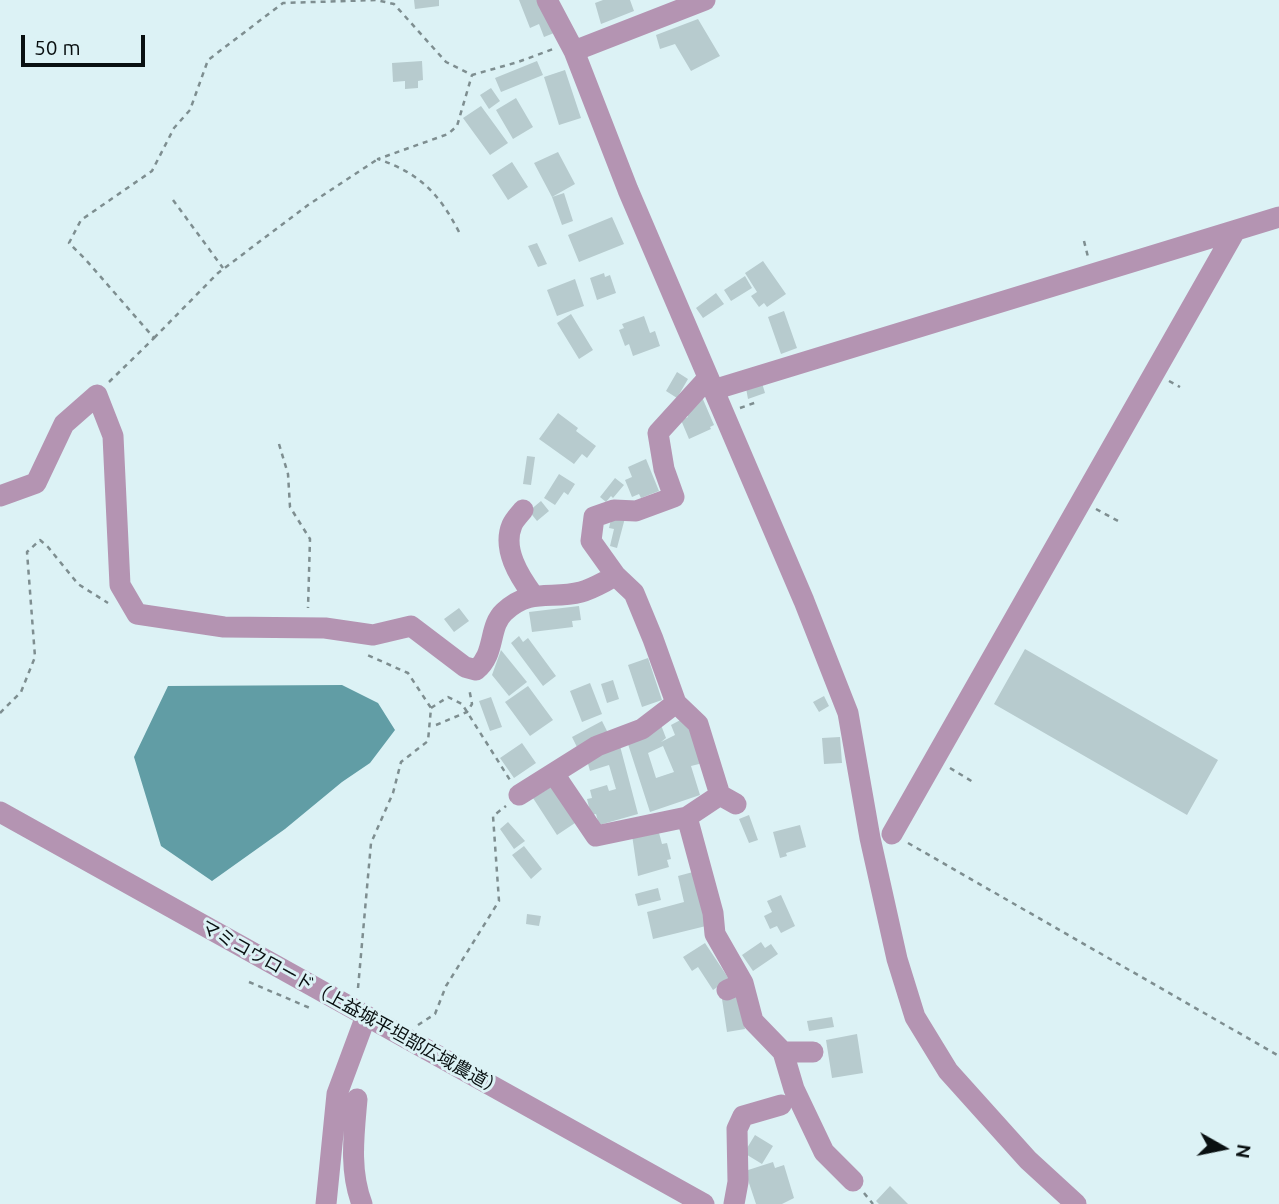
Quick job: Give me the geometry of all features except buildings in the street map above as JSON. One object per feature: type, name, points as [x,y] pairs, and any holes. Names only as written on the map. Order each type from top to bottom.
[{"type":"street","points":[[547,0],[571,46],[628,190],[804,601],[848,713],[870,838],[894,946],[915,1017],[948,1072],[1028,1160],[1076,1204]]},
{"type":"street","points":[[571,46],[705,0]]},
{"type":"street","points":[[554,774],[596,836],[687,817],[728,800],[698,724],[676,704],[634,593],[616,576],[591,541],[594,517],[614,510],[636,511],[681,499],[664,469],[657,433],[710,384],[1279,217]]},
{"type":"street","points":[[892,834],[1235,231]]},
{"type":"street","points":[[0,496],[36,483],[64,424],[97,395],[113,436],[120,585],[137,614],[224,627],[325,628],[373,635],[411,626],[465,667],[476,670],[485,663],[502,613],[533,595],[581,592],[616,576]]},
{"type":"street","points":[[523,510],[512,525],[509,545],[515,567],[533,595]]},
{"type":"street","points":[[519,795],[597,746],[642,729],[676,704]]},
{"type":"street","name":"マミコウロード（上益城平坦部広域農道）","points":[[0,812],[704,1204]]},
{"type":"street","points":[[687,817],[713,913],[715,934],[735,987],[753,1021],[783,1052],[794,1088],[824,1152],[852,1181]]},
{"type":"street","points":[[326,1204],[337,1094],[361,1014]]},
{"type":"street","points":[[783,1052],[813,1052]]},
{"type":"street","points":[[357,1099],[352,1151],[357,1193],[362,1204]]},
{"type":"street","points":[[734,1204],[738,1182],[737,1129],[743,1116],[781,1105]]},
{"type":"path","points":[[154,338],[69,243],[81,220],[152,171],[174,128],[190,110],[208,60],[283,3],[376,0],[394,4],[446,62],[472,75],[571,46]]},
{"type":"path","points":[[97,395],[224,269],[308,205],[377,159],[448,134],[457,126],[472,75]]},
{"type":"path","points":[[377,159],[422,180],[445,205],[459,232]]},
{"type":"path","points":[[173,200],[224,269]]},
{"type":"path","points":[[279,444],[288,474],[289,507],[310,539],[307,628]]},
{"type":"path","points":[[1081,501],[1118,521]]},
{"type":"path","points":[[0,713],[21,692],[35,657],[27,552],[40,540],[78,584],[117,609],[137,614]]},
{"type":"path","points":[[361,1014],[371,843],[393,793],[401,762],[428,741],[430,708],[408,673],[363,653]]},
{"type":"path","points":[[436,725],[467,712],[471,704],[465,667]]},
{"type":"path","points":[[400,1035],[435,1014],[446,986],[499,901],[493,816],[519,795],[462,704],[448,697],[430,708]]},
{"type":"path","points":[[935,759],[973,782]]},
{"type":"path","points":[[892,834],[1279,1056]]},
{"type":"water","points":[[342,685],[378,703],[395,730],[370,763],[212,881],[161,846],[134,757],[168,686]]}]
